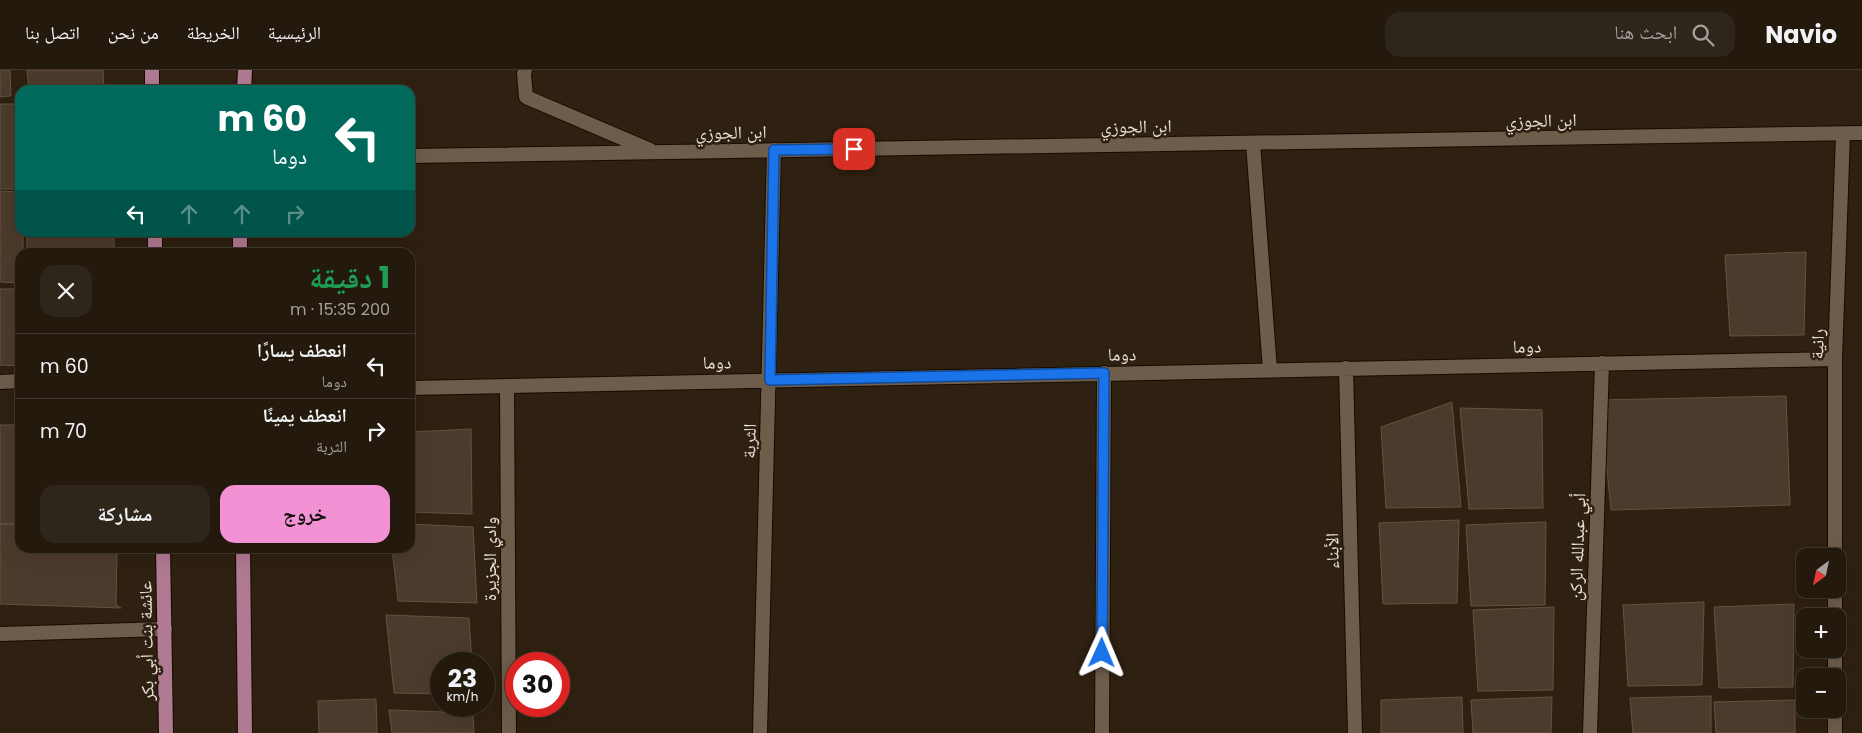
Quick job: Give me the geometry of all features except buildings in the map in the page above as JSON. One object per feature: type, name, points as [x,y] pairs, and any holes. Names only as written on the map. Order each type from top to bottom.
[{"type":"main road","points":[[152,70],[152,85]]},
{"type":"main road","points":[[244,85],[245,70]]},
{"type":"main road","name":"عائشة بنت أبي بكر","points":[[163,553],[166,733]]},
{"type":"main road","points":[[243,553],[245,733]]},
{"type":"street","points":[[525,70],[526,97],[655,152]]},
{"type":"street","name":"ابن الجوزي","points":[[415,156],[1862,133]]},
{"type":"street","name":"رانية","points":[[1835,548],[1836,359],[1843,134]]},
{"type":"street","points":[[1253,143],[1270,370]]},
{"type":"street","name":"الثربة","points":[[760,733],[770,380],[774,150]]},
{"type":"street","name":"دوما","points":[[415,388],[1836,359]]},
{"type":"street","name":"أبي عبدالله الركن","points":[[1590,733],[1602,363]]},
{"type":"street","name":"الأبناء","points":[[1346,368],[1355,733]]},
{"type":"street","points":[[1102,733],[1104,373]]},
{"type":"street","points":[[0,382],[15,381]]},
{"type":"street","name":"وادي الجزيرة","points":[[507,386],[509,733]]},
{"type":"street","points":[[0,634],[165,629]]},
{"type":"street","points":[[1835,718],[1835,733]]},
{"type":"route","points":[[854,149],[774,150],[770,380],[1104,373],[1102,653]]}]
